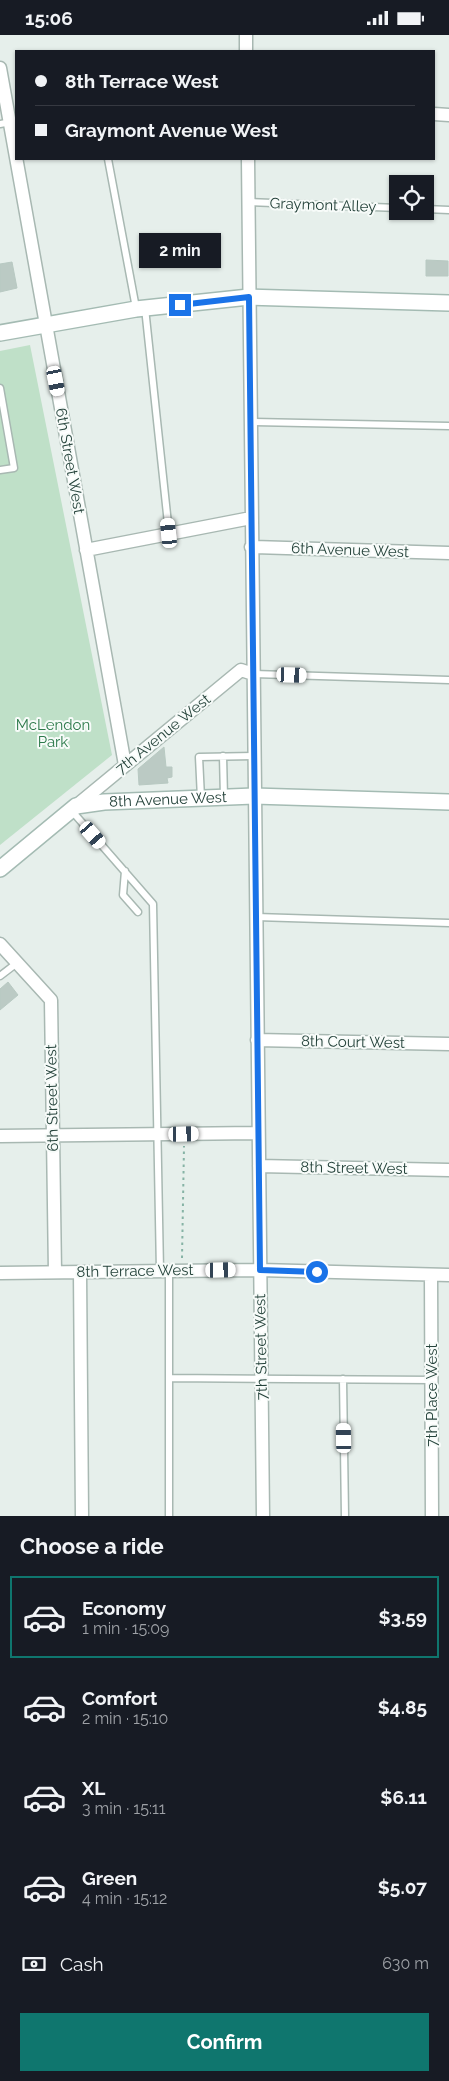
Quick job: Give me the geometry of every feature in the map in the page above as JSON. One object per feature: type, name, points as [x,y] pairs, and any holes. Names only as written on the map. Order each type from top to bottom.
[{"type":"main road","points":[[0,333],[140,309],[249,297],[449,303]]},
{"type":"main road","name":"8th Avenue West","points":[[74,808],[104,801],[254,796],[449,802]]},
{"type":"main road","points":[[2,864],[74,808]]},
{"type":"street","points":[[246,35],[246,50]]},
{"type":"street","name":"6th Street West","points":[[0,68],[15,155]]},
{"type":"street","points":[[435,114],[449,115]]},
{"type":"street","name":"6th Street West","points":[[16,160],[124,765]]},
{"type":"street","name":"7th Street West","points":[[248,160],[263,1516]]},
{"type":"street","points":[[86,550],[251,518]]},
{"type":"street","name":"6th Avenue West","points":[[251,547],[449,553]]},
{"type":"street","name":"7th Avenue West","points":[[74,808],[124,765],[241,671],[253,674]]},
{"type":"street","name":"6th Street West","points":[[0,944],[50,1000],[55,1272]]},
{"type":"street","name":"8th Court West","points":[[257,1040],[449,1044]]},
{"type":"street","points":[[0,1136],[258,1133]]},
{"type":"street","name":"8th Street West","points":[[259,1166],[449,1170]]},
{"type":"street","name":"8th Terrace West","points":[[0,1273],[260,1270],[449,1275]]},
{"type":"street","points":[[80,1272],[82,1516]]},
{"type":"street","name":"7th Place West","points":[[431,1275],[432,1516]]},
{"type":"lane","points":[[108,160],[140,309],[169,533]]},
{"type":"lane","name":"Graymont Alley","points":[[248,202],[389,208]]},
{"type":"lane","points":[[434,209],[449,210]]},
{"type":"lane","points":[[0,387],[14,468],[0,470]]},
{"type":"lane","points":[[250,422],[449,426]]},
{"type":"lane","points":[[253,674],[449,680]]},
{"type":"lane","points":[[201,798],[199,757],[254,755]]},
{"type":"lane","points":[[223,756],[224,797]]},
{"type":"lane","points":[[74,808],[153,904],[158,1135],[170,1271],[169,1516]]},
{"type":"lane","points":[[125,871],[123,895],[138,912]]},
{"type":"lane","points":[[256,917],[449,923]]},
{"type":"lane","points":[[0,975],[17,963]]},
{"type":"lane","points":[[169,1378],[432,1381]]},
{"type":"lane","points":[[343,1379],[345,1516]]},
{"type":"path","points":[[170,1271],[184,1134]]},
{"type":"green space","name":"McLendon Park","points":[[30,345],[112,755],[0,845],[0,351]]},
{"type":"building","points":[[426,260],[448,261],[448,276],[426,276]]},
{"type":"building","points":[[12,262],[17,288],[0,292],[0,264]]},
{"type":"building","points":[[164,747],[166,767],[172,767],[172,777],[167,778],[168,783],[139,785],[138,769]]},
{"type":"building","points":[[8,982],[18,995],[0,1010],[0,989]]},
{"type":"route","points":[[180,305],[249,297],[260,1270],[317,1272]]}]
